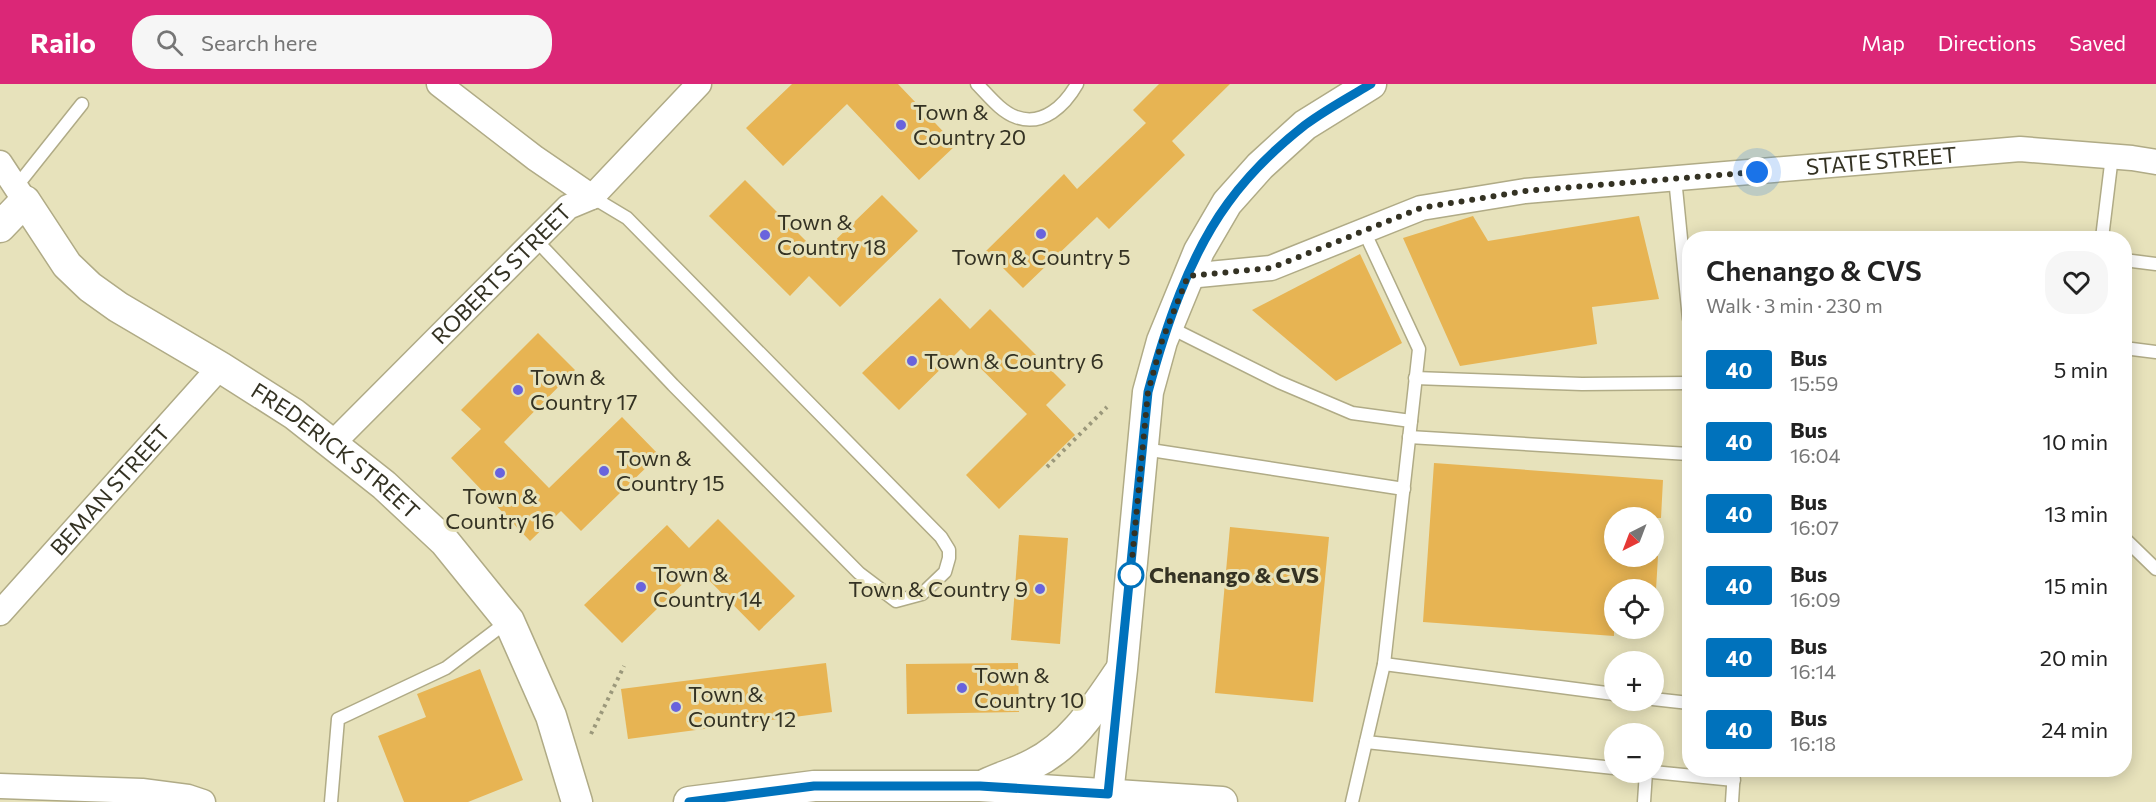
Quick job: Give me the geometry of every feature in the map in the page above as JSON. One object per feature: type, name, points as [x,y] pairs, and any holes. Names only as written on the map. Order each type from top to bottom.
[{"type":"street","points":[[439,84],[535,158],[592,196]]},
{"type":"street","name":"ROBERTS STREET","points":[[333,444],[568,207],[592,196],[699,84]]},
{"type":"street","points":[[1108,798],[1148,392],[1168,326],[1199,251],[1227,203],[1260,166],[1305,125],[1371,84]]},
{"type":"street","name":"STATE STREET","points":[[1188,276],[1271,268],[1421,208],[1525,191],[1795,170],[2020,149],[2156,162]]},
{"type":"street","points":[[0,163],[20,194],[0,227]]},
{"type":"street","name":"FREDERICK STREET","points":[[20,194],[67,265],[90,287],[118,307],[294,414],[384,485],[445,542],[509,621],[550,716],[577,802]]},
{"type":"street","name":"BEMAN STREET","points":[[0,613],[220,367]]},
{"type":"street","points":[[980,786],[1033,765],[1061,746],[1090,715],[1122,669]]},
{"type":"street","points":[[0,786],[142,791],[188,797],[203,802]]},
{"type":"street","points":[[689,802],[814,786],[886,794],[980,786],[1046,796],[1222,802]]},
{"type":"lane","points":[[977,84],[997,105],[1016,117],[1031,120],[1059,109],[1077,84]]},
{"type":"lane","points":[[20,194],[82,104]]},
{"type":"lane","points":[[2103,231],[2112,156]]},
{"type":"lane","points":[[1675,178],[1682,248]]},
{"type":"lane","points":[[536,240],[681,393],[859,573],[896,601],[922,594],[945,572],[949,550],[940,537],[627,218],[592,196]]},
{"type":"lane","points":[[1352,802],[1384,664],[1419,349],[1364,231]]},
{"type":"lane","points":[[2132,261],[2156,264]]},
{"type":"lane","points":[[1168,326],[1279,382],[1352,413],[1411,421]]},
{"type":"lane","points":[[2132,349],[2156,352]]},
{"type":"lane","points":[[1416,378],[1582,384],[1682,383]]},
{"type":"lane","points":[[1409,437],[1682,454]]},
{"type":"lane","points":[[1143,448],[1404,489]]},
{"type":"lane","points":[[2132,546],[2156,569]]},
{"type":"lane","points":[[331,802],[338,719],[446,668],[509,621]]},
{"type":"lane","points":[[1384,664],[1604,693]]},
{"type":"lane","points":[[1664,700],[1682,702]]},
{"type":"lane","points":[[1366,742],[1604,767]]},
{"type":"lane","points":[[1664,772],[1682,773]]},
{"type":"lane","points":[[1732,802],[1734,777]]},
{"type":"lane","points":[[1644,802],[1645,783]]},
{"type":"path","points":[[1047,467],[1107,407]]},
{"type":"path","points":[[591,734],[624,666]]},
{"type":"building","points":[[792,84],[898,84],[956,145],[919,180],[847,104],[783,166],[746,128]]},
{"type":"building","points":[[1159,84],[1230,84],[1172,141],[1185,155],[1109,229],[1097,217],[1023,288],[986,251],[1064,174],[1077,189],[1146,123],[1133,110]]},
{"type":"building","points":[[745,180],[820,255],[882,195],[918,231],[840,307],[809,276],[790,296],[709,216]]},
{"type":"building","points":[[1473,216],[1488,241],[1639,216],[1659,299],[1592,307],[1597,344],[1460,366],[1403,238]]},
{"type":"building","points":[[1360,254],[1402,343],[1336,381],[1252,310]]},
{"type":"building","points":[[940,298],[970,329],[990,309],[1066,385],[1046,405],[1075,435],[999,509],[966,475],[1027,414],[961,349],[899,410],[862,373]]},
{"type":"building","points":[[538,333],[575,370],[504,442],[549,488],[622,417],[659,455],[581,531],[561,511],[530,541],[451,458],[481,429],[461,410]]},
{"type":"building","points":[[1434,463],[1663,480],[1662,507],[1604,507],[1604,567],[1657,567],[1657,579],[1604,579],[1604,635],[1423,622]]},
{"type":"building","points":[[718,519],[795,596],[759,631],[698,569],[622,643],[584,605],[667,525],[689,548]]},
{"type":"building","points":[[1230,527],[1329,537],[1313,702],[1215,693]]},
{"type":"building","name":"Town & Country 9","points":[[1019,535],[1068,538],[1060,644],[1011,640]]},
{"type":"building","points":[[826,663],[832,712],[628,739],[621,689]]},
{"type":"building","name":"Town & Country 10","points":[[1018,663],[1019,712],[907,714],[906,664]]},
{"type":"building","points":[[480,669],[523,780],[468,802],[404,802],[378,736],[426,717],[417,694]]},
{"type":"bus line","name":"40","points":[[689,802],[814,786],[980,786],[1108,794],[1148,392],[1162,341],[1199,251],[1227,203],[1260,166],[1305,125],[1371,84]]},
{"type":"place","name":"Town & Country 20","points":[[901,125]]},
{"type":"place","name":"Town & Country 5","points":[[1041,234]]},
{"type":"place","name":"Town & Country 18","points":[[765,235]]},
{"type":"place","name":"Town & Country 6","points":[[912,361]]},
{"type":"place","name":"Town & Country 17","points":[[518,390]]},
{"type":"place","name":"Town & Country 15","points":[[604,471]]},
{"type":"place","name":"Town & Country 16","points":[[500,473]]},
{"type":"place","name":"Chenango & CVS","points":[[1131,575]]},
{"type":"place","name":"Town & Country 14","points":[[641,587]]},
{"type":"place","name":"Town & Country 9","points":[[1040,589]]},
{"type":"place","name":"Town & Country 10","points":[[962,688]]},
{"type":"place","name":"Town & Country 12","points":[[676,707]]},
{"type":"route","points":[[1131,575],[1130,581],[1148,392],[1162,341],[1188,276],[1271,268],[1421,208],[1525,191],[1757,172]]}]
